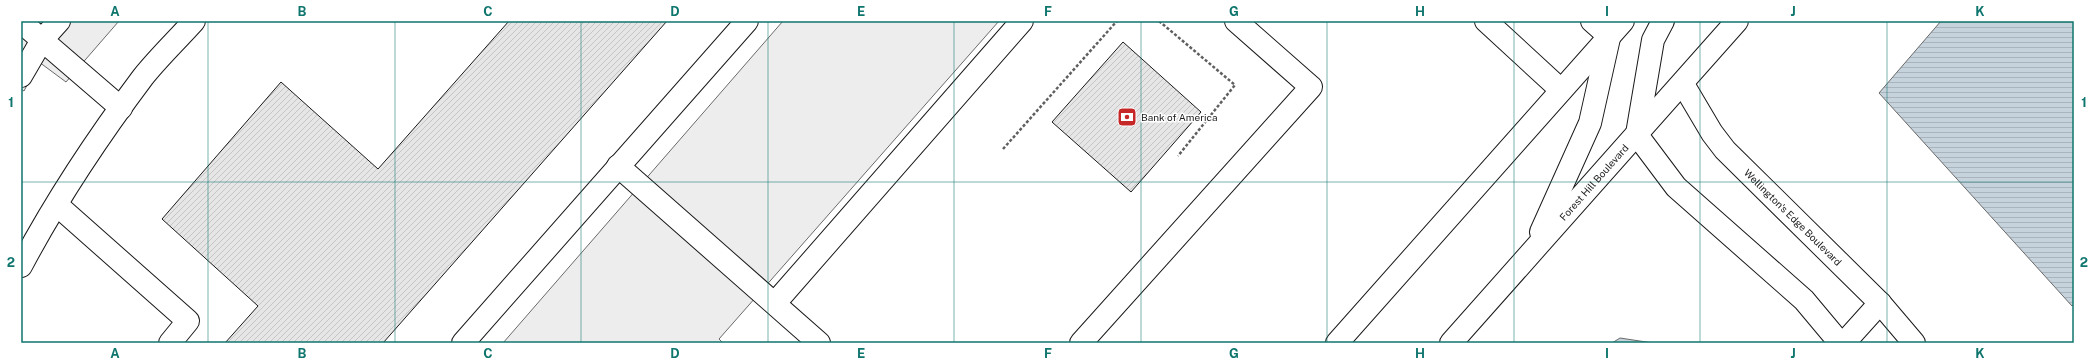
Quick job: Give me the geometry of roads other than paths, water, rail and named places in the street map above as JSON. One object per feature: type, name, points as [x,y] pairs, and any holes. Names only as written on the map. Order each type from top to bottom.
[{"type":"main road","points":[[21,76],[42,40],[59,21]]},
{"type":"main road","points":[[21,266],[92,149],[144,76],[194,21]]},
{"type":"main road","points":[[463,343],[747,21]]},
{"type":"main road","points":[[775,304],[1022,21]]},
{"type":"main road","points":[[1081,343],[1311,87],[1236,21]]},
{"type":"main road","points":[[1486,21],[1562,90]]},
{"type":"main road","points":[[1592,21],[1616,29]]},
{"type":"main road","points":[[1663,21],[1653,40],[1646,89],[1637,135],[1676,187],[1804,300],[1840,343]]},
{"type":"main road","name":"Forest Hill Boulevard","points":[[1451,343],[1683,84],[1737,21]]},
{"type":"main road","points":[[21,22],[121,108]]},
{"type":"main road","points":[[1337,343],[1616,29]]},
{"type":"main road","points":[[1532,251],[1590,124],[1616,29]]},
{"type":"main road","name":"Wellington's Edge Boulevard","points":[[1683,84],[1712,133],[1725,150],[1880,303],[1914,343]]},
{"type":"main road","points":[[618,166],[819,343]]},
{"type":"main road","points":[[57,205],[188,321],[170,343]]},
{"type":"main road","points":[[1844,343],[1880,303]]},
{"type":"place","name":"Bank of America","points":[[1127,117]]}]
